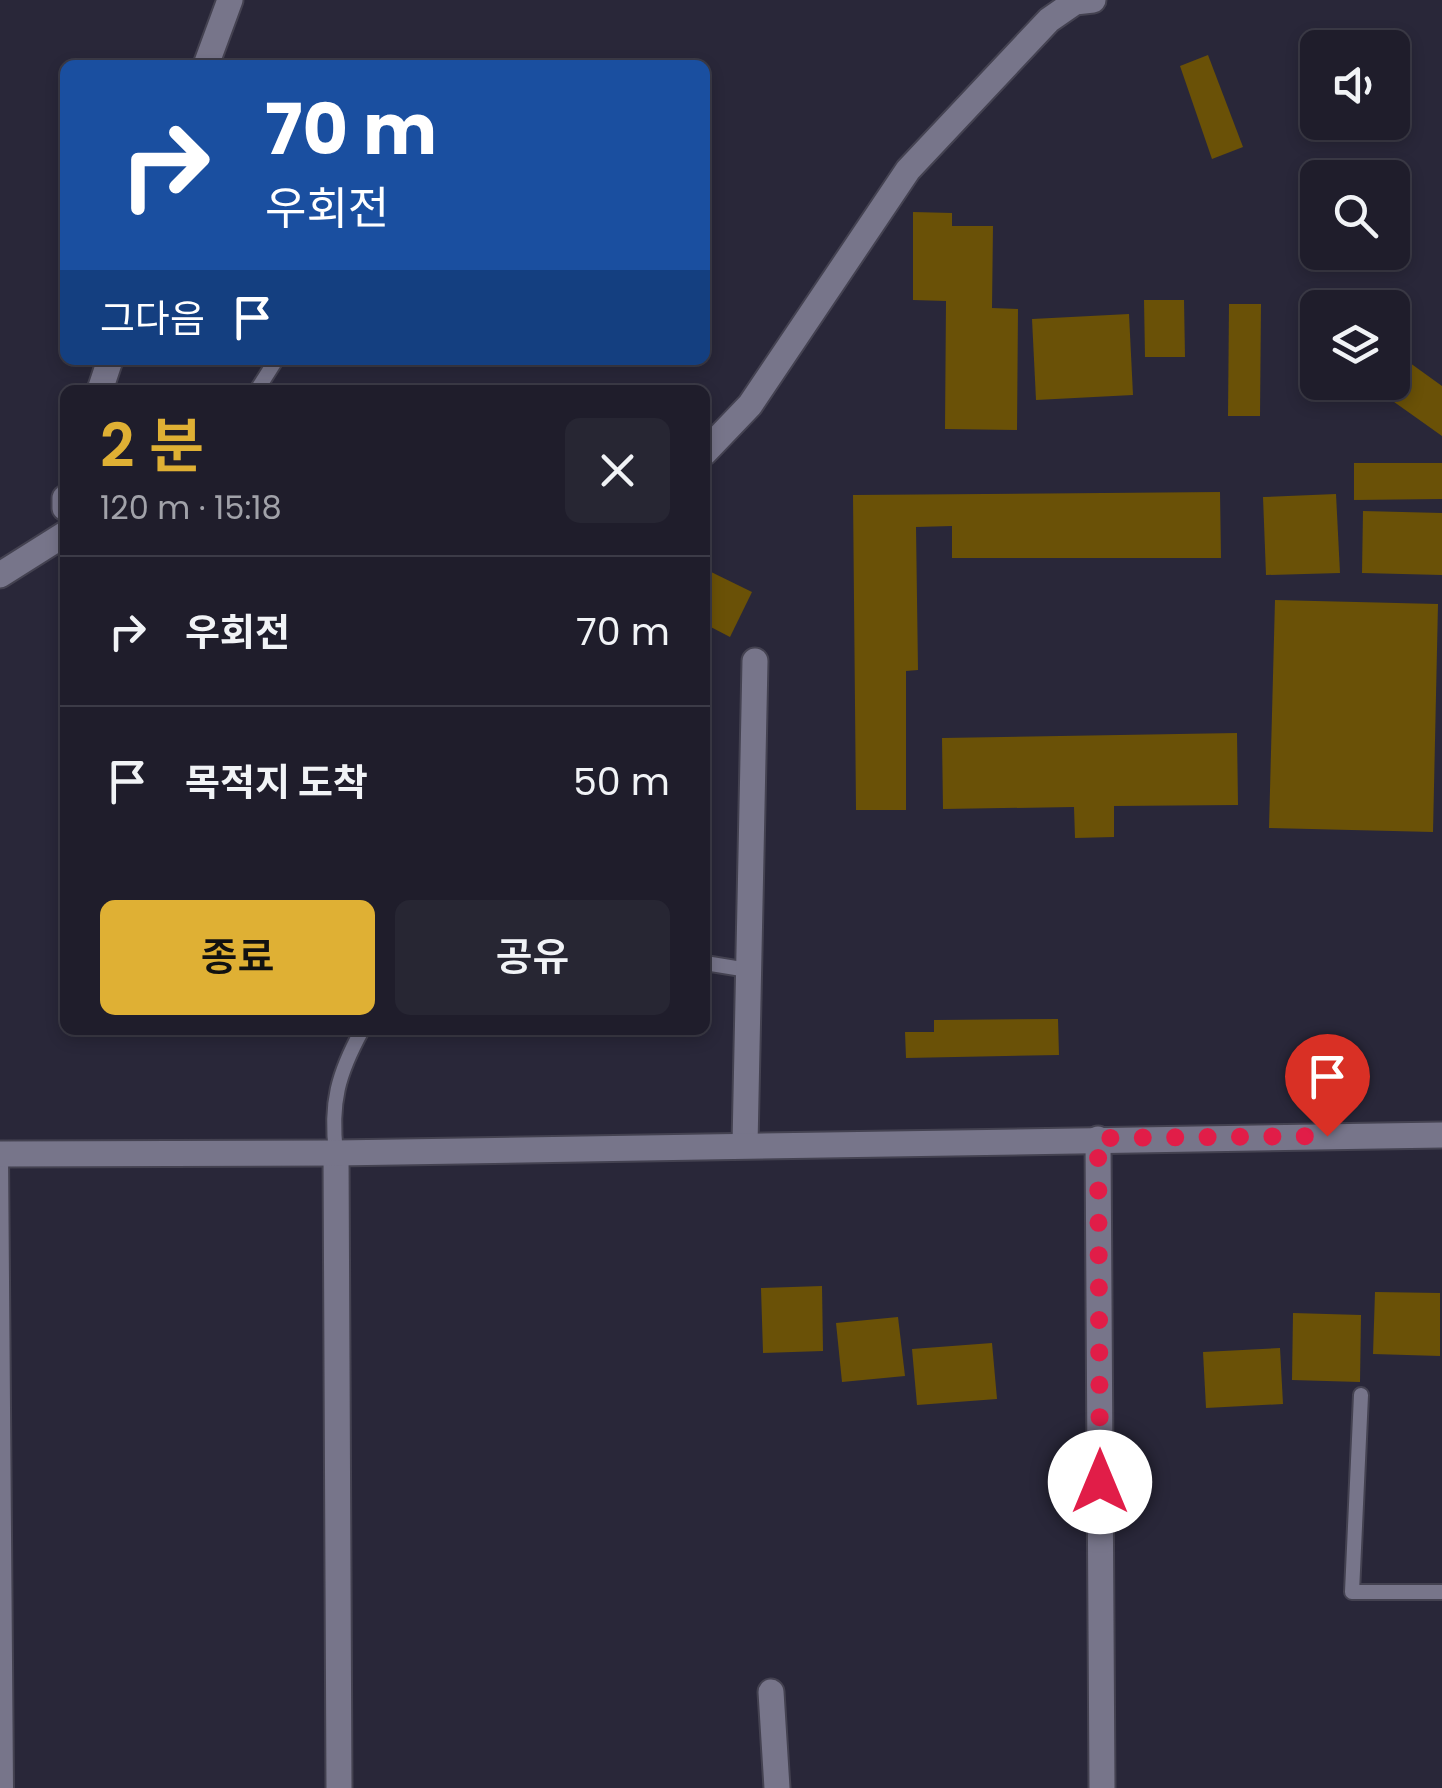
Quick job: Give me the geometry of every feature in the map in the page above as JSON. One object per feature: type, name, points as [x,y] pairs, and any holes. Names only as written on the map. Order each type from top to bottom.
[{"type":"street","points":[[208,60],[230,0]]},
{"type":"street","points":[[710,447],[769,379],[908,170],[1049,20],[1074,2],[1093,0]]},
{"type":"street","points":[[0,575],[60,537]]},
{"type":"street","points":[[745,1145],[755,661]]},
{"type":"street","points":[[0,1154],[336,1153],[1442,1135]]},
{"type":"street","points":[[1098,1138],[1102,1788]]},
{"type":"street","points":[[336,1153],[340,1788]]},
{"type":"street","points":[[771,1692],[776,1788]]},
{"type":"lane","points":[[710,964],[748,970]]},
{"type":"lane","points":[[336,1153],[332,1118],[338,1086],[344,1062],[359,1035]]},
{"type":"lane","points":[[0,1154],[6,1788]]},
{"type":"lane","points":[[1361,1395],[1352,1592],[1442,1592]]},
{"type":"building","points":[[1208,55],[1243,147],[1212,159],[1180,66]]},
{"type":"building","points":[[913,212],[952,213],[952,226],[993,226],[992,308],[1018,309],[1017,430],[945,429],[946,301],[913,300]]},
{"type":"building","points":[[1144,300],[1184,300],[1185,357],[1145,357]]},
{"type":"building","points":[[1229,304],[1261,304],[1260,416],[1228,416]]},
{"type":"building","points":[[1129,314],[1133,395],[1036,400],[1032,319]]},
{"type":"building","points":[[1410,363],[1442,386],[1442,436],[1391,400],[1410,400]]},
{"type":"building","points":[[1354,463],[1442,463],[1442,499],[1354,500]]},
{"type":"building","points":[[1220,492],[1221,558],[952,558],[952,526],[916,527],[918,670],[906,671],[906,810],[856,810],[853,495]]},
{"type":"building","points":[[1336,494],[1340,573],[1266,575],[1263,497]]},
{"type":"building","points":[[1363,511],[1442,513],[1442,575],[1362,573]]},
{"type":"building","points":[[710,571],[752,592],[730,637],[710,627]]},
{"type":"building","points":[[1275,600],[1438,604],[1433,832],[1269,828]]},
{"type":"building","points":[[1237,733],[1238,805],[1114,806],[1114,837],[1075,838],[1074,807],[943,809],[942,738]]},
{"type":"building","points":[[1058,1019],[1059,1055],[906,1058],[905,1032],[934,1032],[934,1020]]},
{"type":"building","points":[[822,1286],[823,1351],[763,1353],[761,1288]]},
{"type":"building","points":[[1375,1292],[1440,1293],[1440,1356],[1373,1354]]},
{"type":"building","points":[[1293,1313],[1361,1315],[1360,1382],[1292,1380]]},
{"type":"building","points":[[898,1317],[905,1376],[842,1382],[836,1323]]},
{"type":"building","points":[[992,1343],[997,1399],[917,1405],[912,1349]]},
{"type":"building","points":[[1280,1348],[1283,1404],[1206,1408],[1203,1352]]},
{"type":"route","points":[[1100,1482],[1098,1138],[1327,1136]]}]
